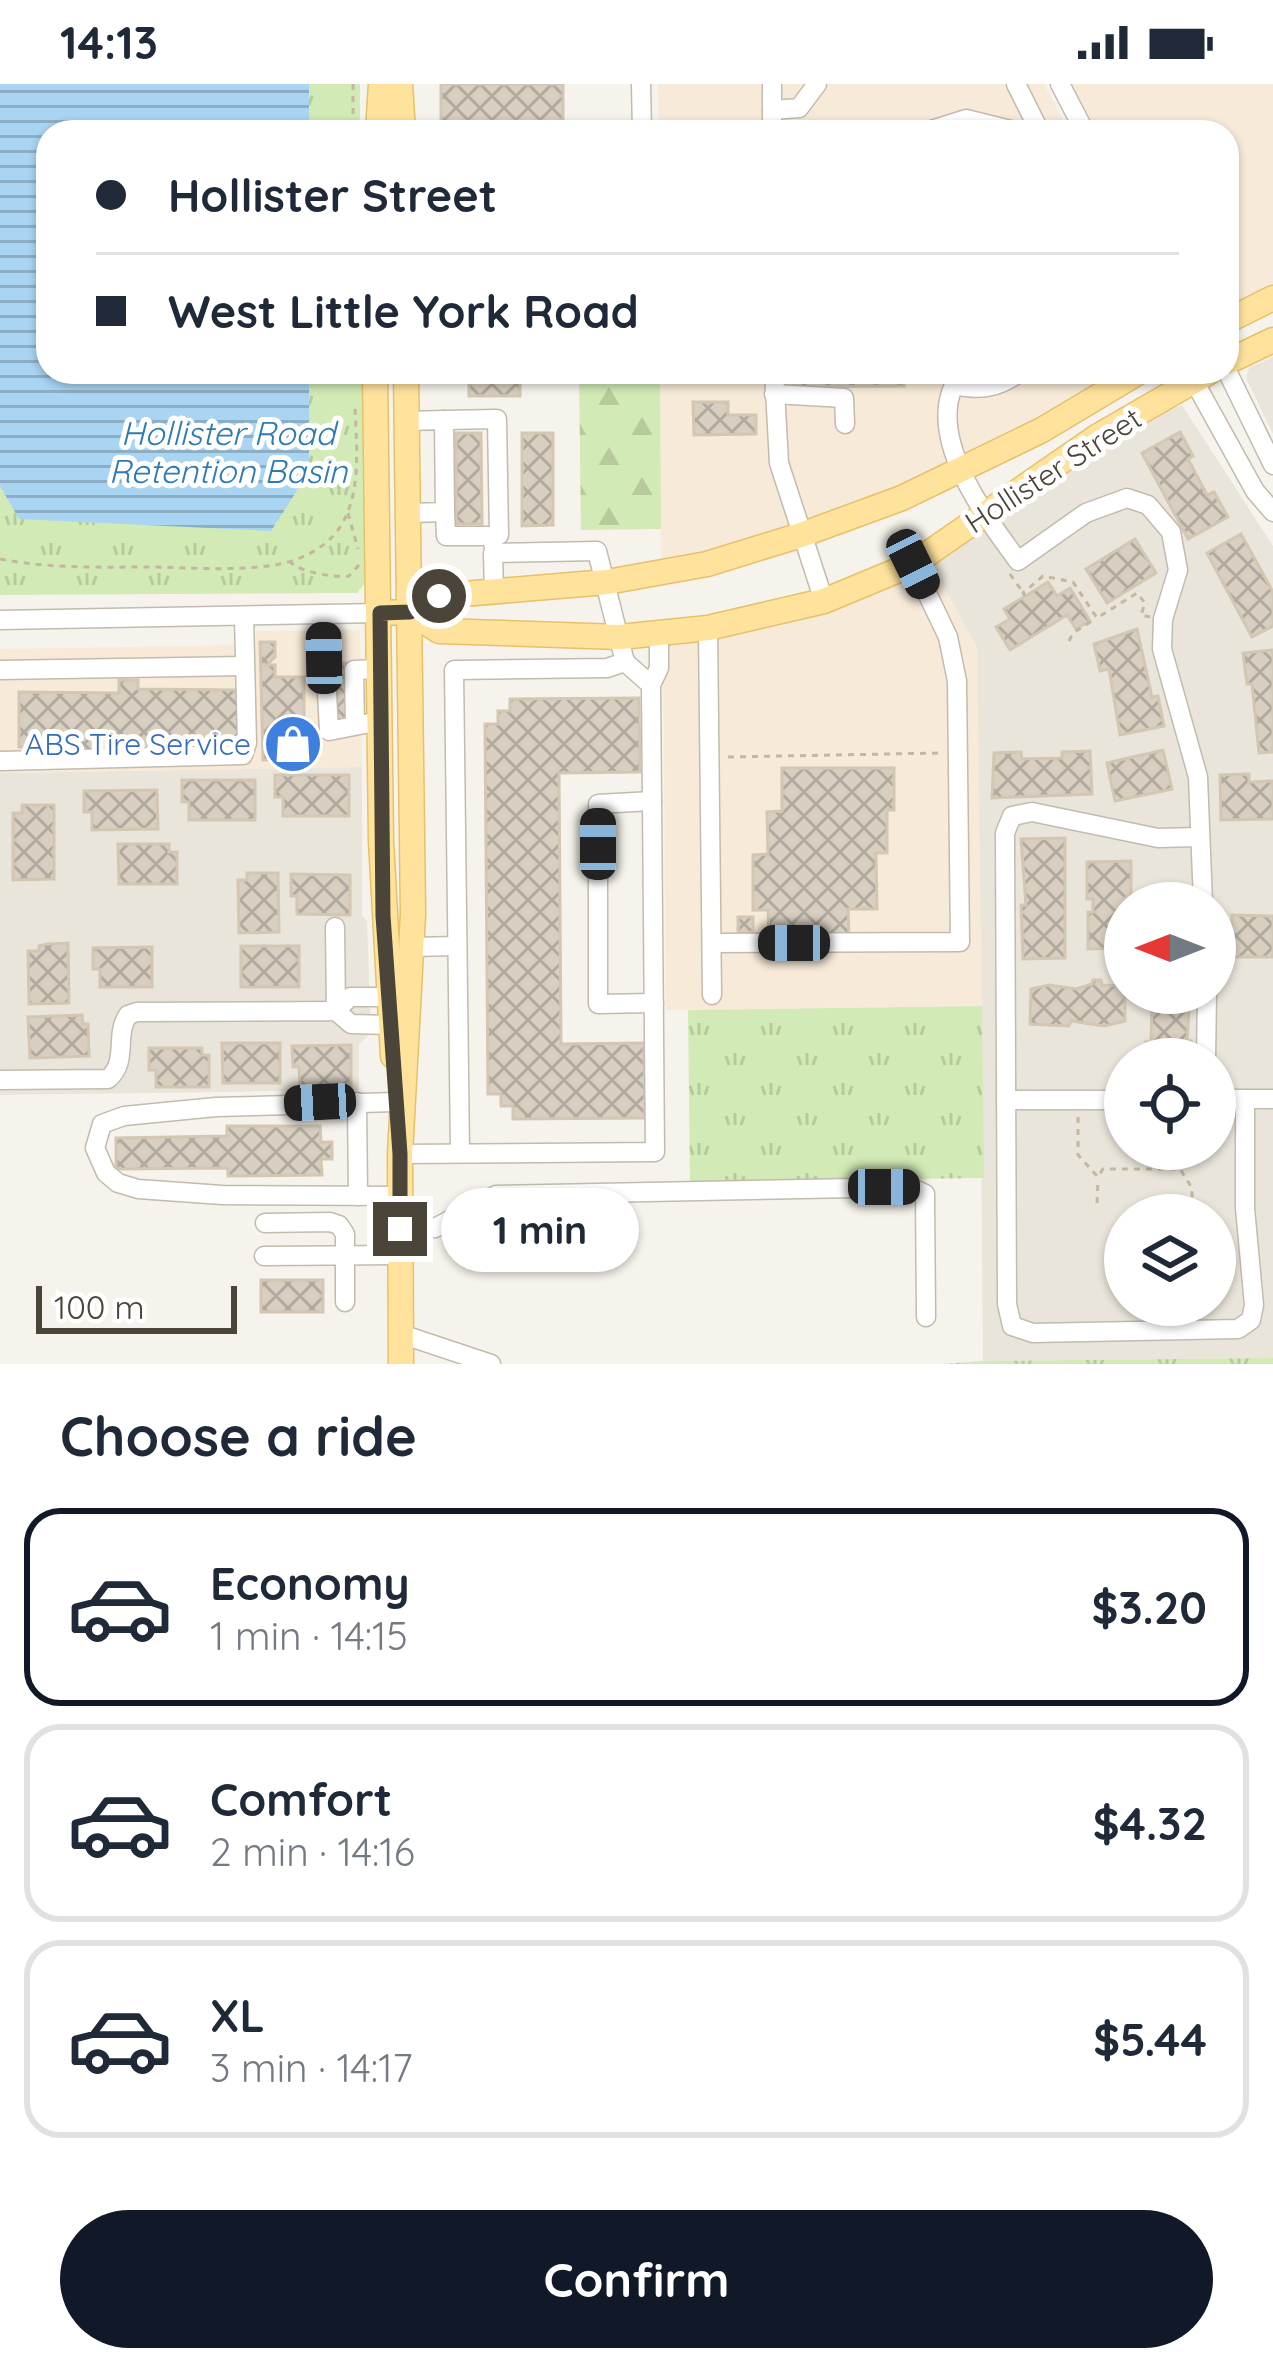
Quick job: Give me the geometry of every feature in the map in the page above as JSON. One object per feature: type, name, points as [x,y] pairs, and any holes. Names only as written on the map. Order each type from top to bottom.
[{"type":"main road","points":[[379,120],[381,84]]},
{"type":"main road","points":[[400,84],[402,120]]},
{"type":"main road","points":[[1239,315],[1273,298]]},
{"type":"main road","points":[[1239,356],[1273,340]]},
{"type":"main road","points":[[375,384],[380,669],[368,723],[400,1154]]},
{"type":"main road","points":[[401,1364],[400,1154],[411,947],[406,384]]},
{"type":"main road","name":"Hollister Street","points":[[380,613],[410,612],[439,596],[607,582],[706,564],[800,535],[902,499],[1042,430],[1119,384]]},
{"type":"main road","name":"Hollister Street","points":[[410,612],[439,631],[622,649],[659,633],[708,628],[824,601],[913,564],[1094,438],[1182,384]]},
{"type":"street","points":[[641,84],[642,120]]},
{"type":"street","points":[[772,84],[772,120]]},
{"type":"street","points":[[772,110],[800,108],[817,84]]},
{"type":"street","points":[[1016,84],[1034,120]]},
{"type":"street","points":[[1060,84],[1079,120]]},
{"type":"street","points":[[774,384],[779,463],[824,601]]},
{"type":"street","points":[[998,384],[976,390],[954,385],[945,404],[946,434],[984,515],[1018,561],[1086,513],[1126,497],[1148,505],[1171,532],[1178,570],[1163,619],[1162,649],[1198,777],[1202,882]]},
{"type":"street","points":[[1202,384],[1255,491],[1273,512]]},
{"type":"street","points":[[1233,384],[1273,465]]},
{"type":"street","points":[[774,394],[844,398],[845,424]]},
{"type":"street","points":[[444,419],[446,536],[597,551],[622,649],[651,685]]},
{"type":"street","points":[[407,421],[497,419],[500,536],[493,544],[494,594]]},
{"type":"street","points":[[409,513],[445,512]]},
{"type":"street","points":[[712,943],[960,942],[957,681],[948,638],[913,564]]},
{"type":"street","name":"Hollister Street","points":[[0,620],[380,613]]},
{"type":"street","points":[[323,616],[324,658],[329,731],[368,723],[354,670],[341,656],[324,658]]},
{"type":"street","points":[[0,761],[243,755],[247,742],[244,617]]},
{"type":"street","points":[[708,628],[712,995]]},
{"type":"street","points":[[400,1154],[656,1152],[651,685],[658,668],[659,633]]},
{"type":"street","points":[[460,1154],[454,670],[608,668],[622,649]]},
{"type":"street","points":[[0,670],[244,666]]},
{"type":"street","points":[[354,670],[380,669]]},
{"type":"street","points":[[652,801],[598,804],[598,1004],[654,1004]]},
{"type":"street","points":[[1199,837],[1158,838],[1032,812],[1012,816],[1006,833],[1006,1304],[1012,1326],[1033,1333],[1238,1329],[1251,1320],[1245,1099]]},
{"type":"street","points":[[335,926],[336,1011]]},
{"type":"street","points":[[411,947],[458,946]]},
{"type":"street","points":[[336,1011],[350,997],[388,997]]},
{"type":"street","points":[[0,1080],[108,1079],[118,1071],[121,1059],[122,1023],[137,1012],[336,1011],[351,1024],[390,1025]]},
{"type":"street","points":[[1236,1099],[1273,1099]]},
{"type":"street","points":[[1006,1100],[1104,1100]]},
{"type":"street","points":[[357,1102],[358,1196]]},
{"type":"street","points":[[396,1102],[124,1115],[101,1124],[94,1148],[106,1173],[138,1189],[221,1196],[400,1196]]},
{"type":"street","points":[[264,1256],[345,1256],[400,1242],[496,1195],[910,1187],[926,1194],[926,1317]]},
{"type":"street","points":[[265,1223],[339,1225],[345,1234],[345,1302]]},
{"type":"street","points":[[401,1334],[490,1364]]},
{"type":"path","points":[[353,84],[353,120]]},
{"type":"path","points":[[0,559],[74,566],[222,568],[289,561],[323,545],[347,513],[355,473],[355,395]]},
{"type":"path","points":[[289,561],[295,568],[349,576],[360,561],[353,520],[347,513]]},
{"type":"path","points":[[1007,569],[1024,594],[1043,576],[1073,582],[1097,618]]},
{"type":"path","points":[[1069,641],[1073,633],[1135,590],[1145,603],[1141,615],[1163,619]]},
{"type":"path","points":[[710,758],[960,753]]},
{"type":"path","points":[[1078,1100],[1078,1155],[1098,1177]]},
{"type":"path","points":[[1097,1203],[1103,1169],[1127,1166],[1180,1169],[1192,1194]]},
{"type":"shaded area","points":[[658,84],[1044,84],[1063,120],[659,120]]},
{"type":"shaded area","points":[[1072,84],[1273,84],[1273,287],[1239,305],[1239,120],[1091,120]]},
{"type":"shaded area","points":[[1273,357],[1273,434],[1246,378],[1249,368]]},
{"type":"shaded area","points":[[660,384],[1097,384],[973,456],[820,521],[661,564]]},
{"type":"shaded area","points":[[1182,405],[1273,546],[1273,1358],[983,1361],[977,648],[932,566],[1142,422]]},
{"type":"shaded area","points":[[932,566],[977,647],[982,1006],[666,1010],[663,644]]},
{"type":"shaded area","points":[[360,630],[362,767],[0,773],[0,649],[255,645],[256,631]]},
{"type":"shaded area","points":[[362,767],[362,916],[367,921],[371,1033],[359,1044],[359,1090],[0,1095],[0,773]]},
{"type":"green space","name":"Hollister Road Retention Basin","points":[[0,84],[360,84],[360,120],[36,120],[36,384],[363,384],[365,583],[357,593],[0,595]]},
{"type":"green space","points":[[579,384],[660,384],[661,529],[581,530]]},
{"type":"green space","points":[[982,1006],[984,1178],[690,1182],[688,1010]]},
{"type":"green space","points":[[1273,1358],[1273,1364],[942,1364],[983,1361]]},
{"type":"water","name":"Hollister Road Retention Basin","points":[[0,84],[309,84],[309,120],[36,120],[36,384],[309,384],[309,472],[271,531],[19,519],[0,486]]},
{"type":"building","points":[[441,84],[563,84],[563,120],[441,120]]},
{"type":"building","points":[[469,384],[520,384],[520,396],[469,396]]},
{"type":"building","points":[[794,384],[904,384],[904,386]]},
{"type":"building","points":[[693,402],[728,402],[728,415],[756,415],[756,434],[694,435]]},
{"type":"building","points":[[1180,432],[1207,495],[1214,492],[1228,517],[1188,539],[1142,453]]},
{"type":"building","points":[[456,433],[481,433],[482,524],[456,524]]},
{"type":"building","points":[[522,433],[553,433],[553,525],[522,526]]},
{"type":"building","points":[[1241,534],[1273,592],[1273,626],[1252,637],[1207,553]]},
{"type":"building","points":[[1135,539],[1156,573],[1107,603],[1086,569]]},
{"type":"building","points":[[1048,582],[1057,596],[1070,588],[1090,621],[1076,629],[1067,615],[1010,650],[996,627],[1010,619],[1004,609]]},
{"type":"building","points":[[1137,629],[1152,697],[1158,696],[1164,726],[1120,735],[1109,669],[1100,671],[1094,644]]},
{"type":"building","points":[[260,642],[275,642],[275,657],[267,665],[275,665],[275,677],[304,677],[304,759],[263,760]]},
{"type":"building","points":[[1273,650],[1273,752],[1259,753],[1252,684],[1247,684],[1243,653]]},
{"type":"building","points":[[346,663],[347,724],[332,724],[332,664]]},
{"type":"building","points":[[119,680],[138,680],[138,689],[239,690],[238,746],[207,746],[207,754],[202,754],[202,745],[192,745],[192,757],[71,757],[71,747],[19,747],[19,692],[119,693]]},
{"type":"building","points":[[639,698],[640,772],[559,773],[561,1044],[644,1043],[645,1118],[513,1119],[513,1106],[501,1106],[501,1094],[488,1094],[485,724],[498,724],[498,711],[510,711],[510,699]]},
{"type":"building","points":[[1163,750],[1172,789],[1115,801],[1107,763]]},
{"type":"building","points":[[1090,751],[1092,794],[992,798],[994,753],[1021,752],[1022,759],[1062,758],[1062,752]]},
{"type":"building","points":[[782,768],[894,768],[887,853],[876,853],[877,909],[848,909],[849,934],[769,934],[768,910],[753,910],[753,855],[768,854],[767,812],[782,811]]},
{"type":"building","points":[[1249,774],[1249,782],[1273,781],[1273,819],[1221,820],[1220,775]]},
{"type":"building","points":[[275,775],[349,775],[349,816],[283,816],[283,797],[275,797]]},
{"type":"building","points":[[182,780],[255,780],[255,820],[189,820],[189,802],[182,802]]},
{"type":"building","points":[[157,790],[158,829],[92,830],[92,812],[84,812],[84,791]]},
{"type":"building","points":[[22,805],[54,805],[54,879],[13,880],[13,813],[22,813]]},
{"type":"building","points":[[1065,838],[1065,958],[1023,959],[1021,905],[1026,905],[1021,839]]},
{"type":"building","points":[[118,844],[169,844],[169,852],[177,852],[177,884],[119,884]]},
{"type":"building","points":[[1131,861],[1131,882],[1104,882],[1104,949],[1088,949],[1088,912],[1093,912],[1093,899],[1087,899],[1087,862]]},
{"type":"building","points":[[247,873],[278,873],[279,932],[239,933],[238,880],[247,880]]},
{"type":"building","points":[[291,874],[350,875],[350,915],[297,914]]},
{"type":"building","points":[[1236,915],[1273,916],[1273,957],[1236,957]]},
{"type":"building","points":[[738,917],[753,917],[753,932],[738,933]]},
{"type":"building","points":[[68,943],[69,1003],[29,1004],[28,951]]},
{"type":"building","points":[[241,946],[299,946],[299,987],[241,987]]},
{"type":"building","points":[[152,947],[152,987],[100,987],[100,969],[93,969],[93,948]]},
{"type":"building","points":[[1101,980],[1104,985],[1104,1014],[1125,1014],[1125,1021],[1104,1026],[1071,1021],[1069,1026],[1030,1024],[1031,989],[1049,985],[1076,989]]},
{"type":"building","points":[[1152,1014],[1189,1014],[1187,1038],[1151,1038]]},
{"type":"building","points":[[82,1015],[83,1024],[88,1024],[89,1056],[30,1058],[28,1017]]},
{"type":"building","points":[[222,1043],[280,1043],[280,1083],[223,1083]]},
{"type":"building","points":[[351,1045],[351,1085],[300,1086],[292,1046]]},
{"type":"building","points":[[149,1048],[202,1048],[202,1055],[209,1055],[209,1087],[156,1087],[156,1070],[149,1070]]},
{"type":"building","points":[[227,1126],[320,1126],[321,1142],[332,1142],[332,1159],[321,1159],[322,1175],[228,1176],[228,1168],[116,1169],[116,1138],[227,1136]]},
{"type":"building","points":[[261,1280],[323,1280],[323,1312],[261,1312]]},
{"type":"place","name":"ABS Tire Service","points":[[293,744]]},
{"type":"route","points":[[400,1229],[400,1154],[383,916],[380,613],[410,612],[439,596]]}]
